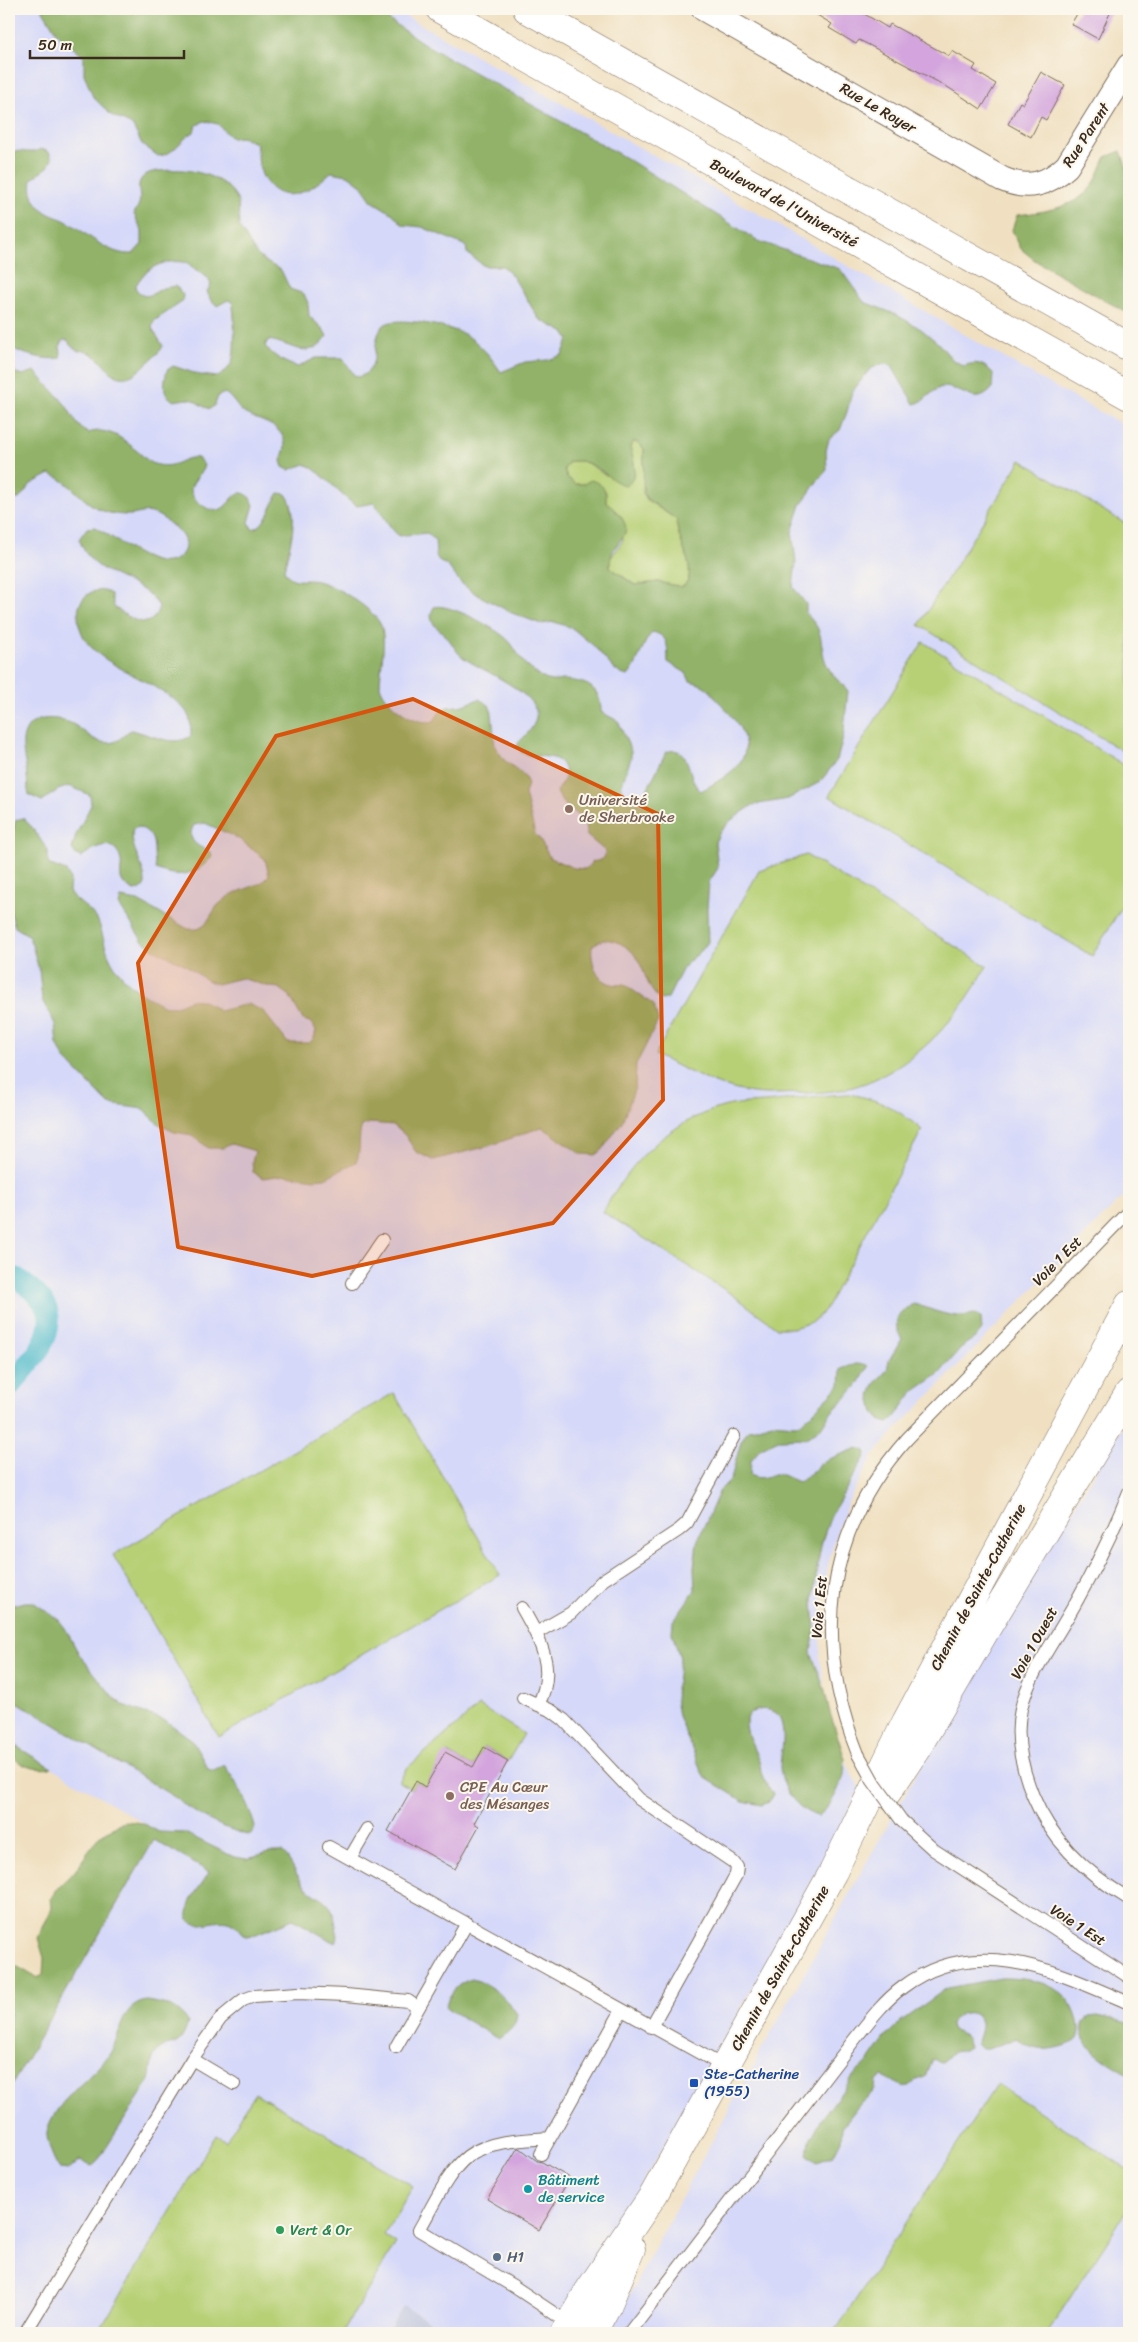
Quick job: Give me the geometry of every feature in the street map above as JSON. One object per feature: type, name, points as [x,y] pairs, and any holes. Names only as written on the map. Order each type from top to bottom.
[{"type":"main road","name":"Boulevard de l'Université","points":[[440,9],[1129,396]]},
{"type":"main road","points":[[527,9],[1129,347]]},
{"type":"main road","name":"Chemin de Sainte-Catherine","points":[[575,2330],[588,2292],[654,2194],[833,1872],[906,1722],[1129,1305]]},
{"type":"main road","name":"Chemin de Sainte-Catherine","points":[[833,1872],[918,1748],[983,1633],[1129,1393]]},
{"type":"street","name":"Rue Le Royer","points":[[704,9],[1002,179],[1019,186],[1042,182],[1056,176]]},
{"type":"street","name":"Rue Parent","points":[[1056,176],[1078,151],[1129,66]]},
{"type":"lane","name":"Voie 1 Est","points":[[1129,1211],[903,1444],[877,1477],[859,1511],[838,1570],[831,1634],[837,1690],[858,1754],[880,1792],[902,1820],[934,1850],[1129,1977]]},
{"type":"lane","points":[[352,1283],[382,1240]]},
{"type":"lane","points":[[536,1633],[571,1613],[603,1580],[687,1523],[734,1436]]},
{"type":"lane","name":"Voie 1 Ouest","points":[[1129,1492],[1091,1574],[1030,1680],[1020,1715],[1019,1743],[1025,1774],[1038,1808],[1052,1831],[1088,1871],[1129,1899]]},
{"type":"lane","points":[[522,1608],[542,1644],[546,1662],[544,1692],[538,1705]]},
{"type":"lane","points":[[523,1698],[564,1720],[639,1799],[733,1862],[737,1867],[736,1875],[651,2027]]},
{"type":"lane","points":[[350,1858],[367,1829]]},
{"type":"lane","points":[[329,1847],[725,2068]]},
{"type":"lane","points":[[396,2047],[467,1923]]},
{"type":"lane","points":[[629,2333],[854,2040],[877,2011],[904,1986],[930,1972],[953,1964],[981,1960],[1008,1960],[1054,1971],[1129,2003]]},
{"type":"lane","points":[[25,2333],[192,2059],[221,2018],[243,2000],[254,1996],[298,1993],[408,2001],[418,2008]]},
{"type":"lane","points":[[541,2154],[622,2010]]},
{"type":"lane","points":[[192,2059],[234,2084]]},
{"type":"lane","points":[[550,2138],[506,2142],[468,2156],[454,2171],[419,2230],[513,2286],[575,2330]]},
{"type":"highlighted area","points":[[413,699],[658,814],[663,1100],[553,1223],[312,1276],[178,1247],[138,963],[276,736]]},
{"type":"shaded area","name":"Université de Sherbrooke","points":[[9,9],[393,9],[780,226],[1035,376],[1129,428],[1129,1190],[891,1435],[872,1458],[849,1500],[836,1534],[822,1590],[820,1658],[826,1699],[834,1729],[850,1772],[860,1788],[836,1837],[685,2109],[556,2333],[451,2333],[403,2306],[387,2333],[9,2333],[9,2091],[159,1832],[9,1742]]},
{"type":"shaded area","points":[[1129,1417],[1129,2333],[609,2333],[742,2085],[966,1685]]},
{"type":"shaded area","points":[[403,2306],[451,2333],[387,2333]]},
{"type":"green space","points":[[42,9],[373,9],[426,45],[631,161],[758,241],[840,269],[864,302],[895,314],[921,329],[938,343],[953,360],[964,366],[979,364],[993,373],[992,389],[980,397],[969,396],[958,390],[944,387],[936,389],[919,403],[914,404],[891,365],[882,364],[870,369],[852,392],[840,430],[829,439],[826,451],[827,470],[801,505],[792,532],[796,562],[793,587],[806,604],[806,613],[818,629],[824,658],[828,667],[848,691],[843,738],[837,760],[820,782],[788,799],[753,805],[730,821],[720,832],[715,842],[718,868],[709,882],[707,909],[708,942],[684,966],[668,998],[662,1000],[655,994],[639,961],[625,946],[614,941],[605,940],[592,946],[595,969],[603,980],[616,985],[624,984],[654,1005],[658,1021],[636,1065],[635,1088],[622,1122],[602,1150],[595,1155],[581,1154],[542,1127],[489,1146],[433,1160],[416,1152],[405,1135],[393,1125],[370,1123],[362,1126],[359,1154],[356,1162],[325,1178],[315,1179],[286,1175],[263,1178],[253,1172],[252,1162],[255,1151],[231,1144],[223,1148],[208,1148],[192,1135],[174,1132],[159,1124],[143,1109],[109,1104],[64,1058],[57,1044],[55,1024],[42,1000],[39,970],[32,945],[28,935],[15,927],[9,907],[9,840],[16,820],[23,818],[32,827],[48,851],[48,864],[66,871],[70,879],[69,892],[96,917],[114,966],[141,993],[170,1007],[190,1000],[199,1000],[219,1011],[248,1004],[263,1011],[288,1043],[309,1043],[314,1038],[316,1030],[310,1022],[303,1020],[289,995],[279,988],[241,978],[217,984],[206,980],[184,964],[151,948],[142,940],[119,905],[121,898],[138,901],[188,929],[198,929],[205,925],[217,906],[230,895],[261,883],[269,875],[265,859],[239,839],[205,823],[194,825],[191,835],[194,842],[211,852],[212,856],[194,871],[180,874],[164,872],[156,869],[154,844],[150,835],[139,827],[133,829],[132,836],[145,878],[145,885],[140,890],[134,891],[122,881],[121,861],[114,848],[109,846],[98,847],[81,857],[76,855],[72,849],[76,835],[91,805],[90,795],[69,786],[58,790],[42,801],[29,795],[23,741],[28,727],[40,720],[54,719],[68,722],[93,738],[107,743],[119,740],[131,730],[162,739],[177,741],[191,736],[190,719],[183,708],[173,698],[101,656],[83,636],[78,620],[80,603],[88,594],[93,592],[105,591],[111,594],[114,607],[126,616],[140,622],[151,620],[156,615],[159,606],[140,588],[94,563],[79,539],[87,528],[95,527],[134,552],[159,562],[173,561],[179,557],[185,548],[185,542],[177,530],[158,516],[152,513],[126,515],[103,511],[89,503],[65,482],[50,474],[31,484],[19,499],[9,499],[9,366],[16,373],[23,375],[35,371],[64,403],[80,427],[88,433],[97,431],[114,435],[130,445],[151,463],[167,466],[187,459],[198,458],[204,465],[193,483],[191,491],[193,496],[207,508],[220,510],[237,495],[241,493],[246,494],[254,505],[249,522],[252,529],[265,520],[279,493],[286,494],[293,512],[291,541],[284,570],[287,575],[298,580],[312,580],[325,583],[364,606],[379,621],[383,635],[380,686],[388,700],[402,712],[419,721],[427,722],[434,721],[440,712],[447,707],[462,705],[479,699],[489,705],[492,713],[495,746],[504,760],[524,775],[528,784],[525,794],[535,834],[540,839],[550,858],[574,868],[586,869],[592,862],[601,860],[605,856],[605,851],[587,836],[584,821],[562,802],[557,792],[565,778],[565,774],[563,766],[559,761],[552,758],[530,755],[519,750],[518,743],[526,735],[536,718],[535,709],[530,700],[508,684],[461,656],[431,619],[434,607],[461,612],[495,630],[509,641],[528,667],[544,678],[553,681],[579,682],[591,687],[598,697],[601,712],[618,721],[631,751],[631,758],[621,787],[627,796],[638,803],[644,802],[646,792],[666,752],[675,750],[681,753],[688,764],[696,786],[701,791],[717,782],[738,764],[744,755],[745,745],[742,733],[735,721],[709,690],[702,685],[690,681],[686,673],[668,662],[665,640],[658,634],[653,632],[649,636],[628,676],[621,674],[613,668],[594,646],[572,628],[554,622],[541,624],[512,613],[476,594],[461,583],[447,565],[440,562],[436,556],[435,540],[427,533],[399,536],[391,528],[374,503],[357,506],[343,496],[319,473],[305,464],[289,470],[283,467],[281,461],[285,446],[284,438],[280,432],[269,424],[244,413],[225,393],[218,396],[215,405],[210,409],[192,399],[174,401],[170,398],[164,387],[167,370],[173,366],[200,375],[218,377],[229,367],[234,353],[232,302],[228,300],[217,306],[210,299],[207,291],[211,285],[207,277],[188,263],[172,262],[157,265],[145,274],[135,287],[138,292],[145,296],[163,288],[176,286],[183,295],[182,302],[154,321],[152,328],[163,346],[154,357],[132,375],[123,377],[115,375],[95,356],[87,352],[78,351],[70,345],[68,340],[63,340],[60,347],[60,358],[54,359],[33,356],[9,346],[9,324],[16,312],[9,304],[9,202],[12,185],[9,155],[17,151],[32,152],[41,149],[49,152],[52,159],[48,167],[32,179],[31,187],[38,205],[46,212],[64,220],[97,242],[123,254],[133,254],[142,244],[142,231],[134,214],[140,201],[139,184],[145,175],[159,171],[179,170],[198,172],[224,184],[236,197],[241,231],[256,254],[281,270],[290,289],[304,294],[308,303],[309,316],[323,329],[327,336],[321,344],[307,350],[268,340],[265,346],[268,350],[280,359],[298,367],[316,358],[343,358],[354,375],[358,377],[366,373],[373,362],[379,332],[383,326],[398,321],[435,325],[464,334],[485,351],[501,372],[525,362],[548,360],[562,355],[569,339],[565,333],[539,319],[513,277],[503,266],[484,266],[467,253],[466,246],[422,227],[403,225],[393,214],[372,201],[360,184],[348,175],[331,172],[315,185],[297,194],[287,195],[279,193],[270,187],[261,173],[256,143],[241,137],[231,138],[218,124],[204,121],[196,126],[194,132],[173,150],[158,156],[142,144],[132,125],[111,115],[93,97],[84,74],[84,57],[58,35]],"holes":[[[633,442],[639,443],[644,449],[643,493],[647,499],[677,520],[677,528],[689,565],[687,581],[682,587],[658,582],[634,585],[610,567],[611,556],[626,530],[624,523],[606,502],[605,491],[599,484],[591,480],[584,484],[575,484],[567,477],[564,469],[569,462],[585,462],[626,486],[633,478],[634,473],[634,463],[630,447]]]},
{"type":"green space","points":[[1121,151],[1129,175],[1129,314],[1036,261],[1021,249],[1012,230],[1017,215],[1058,208],[1077,199],[1092,186],[1106,157]]},
{"type":"green space","points":[[633,442],[639,443],[644,449],[644,493],[647,500],[677,520],[677,528],[689,565],[687,581],[682,587],[658,582],[635,585],[610,567],[610,559],[623,540],[622,517],[606,502],[606,492],[591,480],[584,484],[575,484],[567,477],[564,469],[569,462],[580,461],[609,476],[634,475],[634,464],[630,447]]},
{"type":"green space","points":[[1021,460],[1129,526],[1129,755],[919,625]]},
{"type":"green space","points":[[923,642],[1129,768],[1129,895],[1092,956],[829,796]]},
{"type":"green space","points":[[806,855],[987,966],[962,1005],[932,1040],[914,1055],[875,1079],[839,1090],[759,1094],[735,1090],[689,1072],[655,1055],[759,871]]},
{"type":"green space","points":[[849,1094],[880,1102],[905,1116],[922,1130],[825,1310],[812,1322],[793,1328],[777,1328],[733,1295],[603,1212],[625,1177],[652,1147],[685,1123],[703,1114],[736,1104]]},
{"type":"green space","points":[[914,1304],[952,1315],[975,1314],[981,1318],[982,1330],[975,1338],[964,1345],[939,1374],[913,1392],[895,1417],[888,1423],[880,1420],[874,1413],[870,1396],[874,1384],[887,1370],[889,1360],[902,1339],[897,1327],[897,1318],[903,1311]]},
{"type":"green space","points":[[856,1364],[867,1365],[868,1367],[856,1387],[830,1414],[821,1428],[806,1438],[781,1439],[761,1448],[751,1460],[750,1475],[754,1477],[761,1478],[780,1474],[798,1482],[824,1461],[858,1448],[865,1450],[866,1455],[831,1515],[822,1541],[813,1600],[815,1629],[811,1652],[845,1759],[844,1775],[836,1794],[828,1807],[819,1816],[811,1814],[798,1805],[784,1784],[780,1768],[783,1737],[782,1724],[778,1715],[771,1710],[755,1711],[747,1716],[746,1720],[747,1731],[760,1764],[761,1774],[773,1795],[769,1802],[762,1805],[743,1801],[704,1777],[678,1716],[675,1698],[680,1658],[672,1633],[673,1621],[695,1590],[694,1568],[697,1542],[720,1490],[731,1479],[741,1441],[748,1430],[772,1423],[795,1425],[804,1421],[840,1385],[841,1369]]},
{"type":"green space","points":[[394,1393],[500,1575],[219,1737],[113,1555]]},
{"type":"green space","points":[[33,1602],[58,1619],[79,1654],[114,1698],[123,1705],[166,1721],[191,1739],[209,1770],[216,1770],[224,1765],[250,1811],[255,1827],[252,1833],[248,1835],[238,1832],[201,1816],[176,1798],[9,1697],[9,1606]]},
{"type":"green space","points":[[479,1706],[524,1734],[508,1761],[484,1747],[473,1767],[446,1752],[425,1787],[416,1781],[411,1789],[399,1782],[406,1769]]},
{"type":"green space","points":[[9,1742],[52,1768],[44,1769],[23,1765],[13,1756]]},
{"type":"green space","points":[[125,1821],[142,1823],[159,1832],[185,1833],[234,1857],[247,1859],[273,1852],[282,1852],[306,1887],[328,1904],[333,1913],[337,1930],[335,1943],[293,1919],[249,1937],[243,1935],[230,1923],[223,1921],[201,1924],[188,1920],[189,1905],[209,1872],[154,1840],[9,2090],[9,1965],[20,1968],[38,1978],[43,1974],[44,1958],[38,1938],[52,1908],[51,1899],[56,1889],[75,1871],[99,1836]]},
{"type":"green space","points":[[1001,1978],[1035,1981],[1056,1989],[1071,2004],[1076,2015],[1079,2031],[1076,2041],[1061,2047],[1039,2049],[1027,2045],[1017,2038],[988,2049],[982,2049],[977,2044],[981,2026],[980,2020],[974,2014],[960,2014],[951,2024],[952,2030],[966,2037],[969,2047],[954,2052],[942,2062],[932,2059],[925,2076],[916,2079],[909,2086],[900,2085],[882,2076],[876,2081],[875,2090],[860,2104],[842,2127],[841,2140],[833,2156],[816,2162],[808,2155],[810,2140],[821,2120],[854,2075],[868,2062],[887,2035],[900,2022],[947,1988]]},
{"type":"green space","points":[[472,1979],[498,1992],[517,2014],[511,2029],[498,2039],[445,2007],[455,1989],[462,1983]]},
{"type":"green space","points":[[146,2001],[175,2009],[188,2022],[185,2032],[178,2042],[165,2046],[156,2053],[148,2083],[97,2162],[92,2166],[80,2161],[69,2169],[59,2168],[48,2140],[47,2132],[51,2121],[65,2101],[109,2055],[125,2016],[130,2009]]},
{"type":"green space","points":[[1098,2016],[1129,2023],[1129,2075],[1097,2054],[1084,2039],[1082,2031],[1083,2022],[1089,2017]]},
{"type":"green space","points":[[997,2084],[1129,2170],[1129,2207],[1053,2324],[1047,2333],[834,2333]]},
{"type":"green space","name":"Vert & Or","points":[[255,2093],[413,2186],[384,2235],[396,2243],[342,2333],[98,2333],[216,2135],[226,2141]]},
{"type":"building","points":[[807,9],[856,9],[888,28],[890,24],[949,56],[952,51],[976,65],[973,70],[996,84],[981,109],[949,88],[869,45],[859,40],[856,44],[829,28],[832,24]]},
{"type":"building","points":[[1080,9],[1112,9],[1098,39],[1071,24]]},
{"type":"building","points":[[1041,72],[1065,85],[1046,120],[1041,117],[1031,137],[1008,124],[1020,102],[1023,104]]},
{"type":"building","points":[[484,1747],[508,1761],[474,1823],[479,1826],[455,1869],[388,1831],[416,1781],[425,1787],[445,1752],[473,1767]]},
{"type":"building","name":"Bâtiment de service","points":[[520,2148],[537,2161],[570,2178],[539,2230],[487,2199],[517,2149]]},
{"type":"waterway","points":[[9,1387],[32,1360],[49,1327],[49,1316],[40,1297],[17,1278]]},
{"type":"place","name":"Université de Sherbrooke","points":[[569,809]]},
{"type":"place","name":"CPE Au Cœur des Mésanges","points":[[450,1796]]},
{"type":"place","name":"Ste-Catherine (1955)","points":[[694,2083]]},
{"type":"place","name":"Bâtiment de service","points":[[528,2189]]},
{"type":"place","name":"Vert & Or","points":[[280,2230]]},
{"type":"place","name":"H1","points":[[497,2257]]}]
